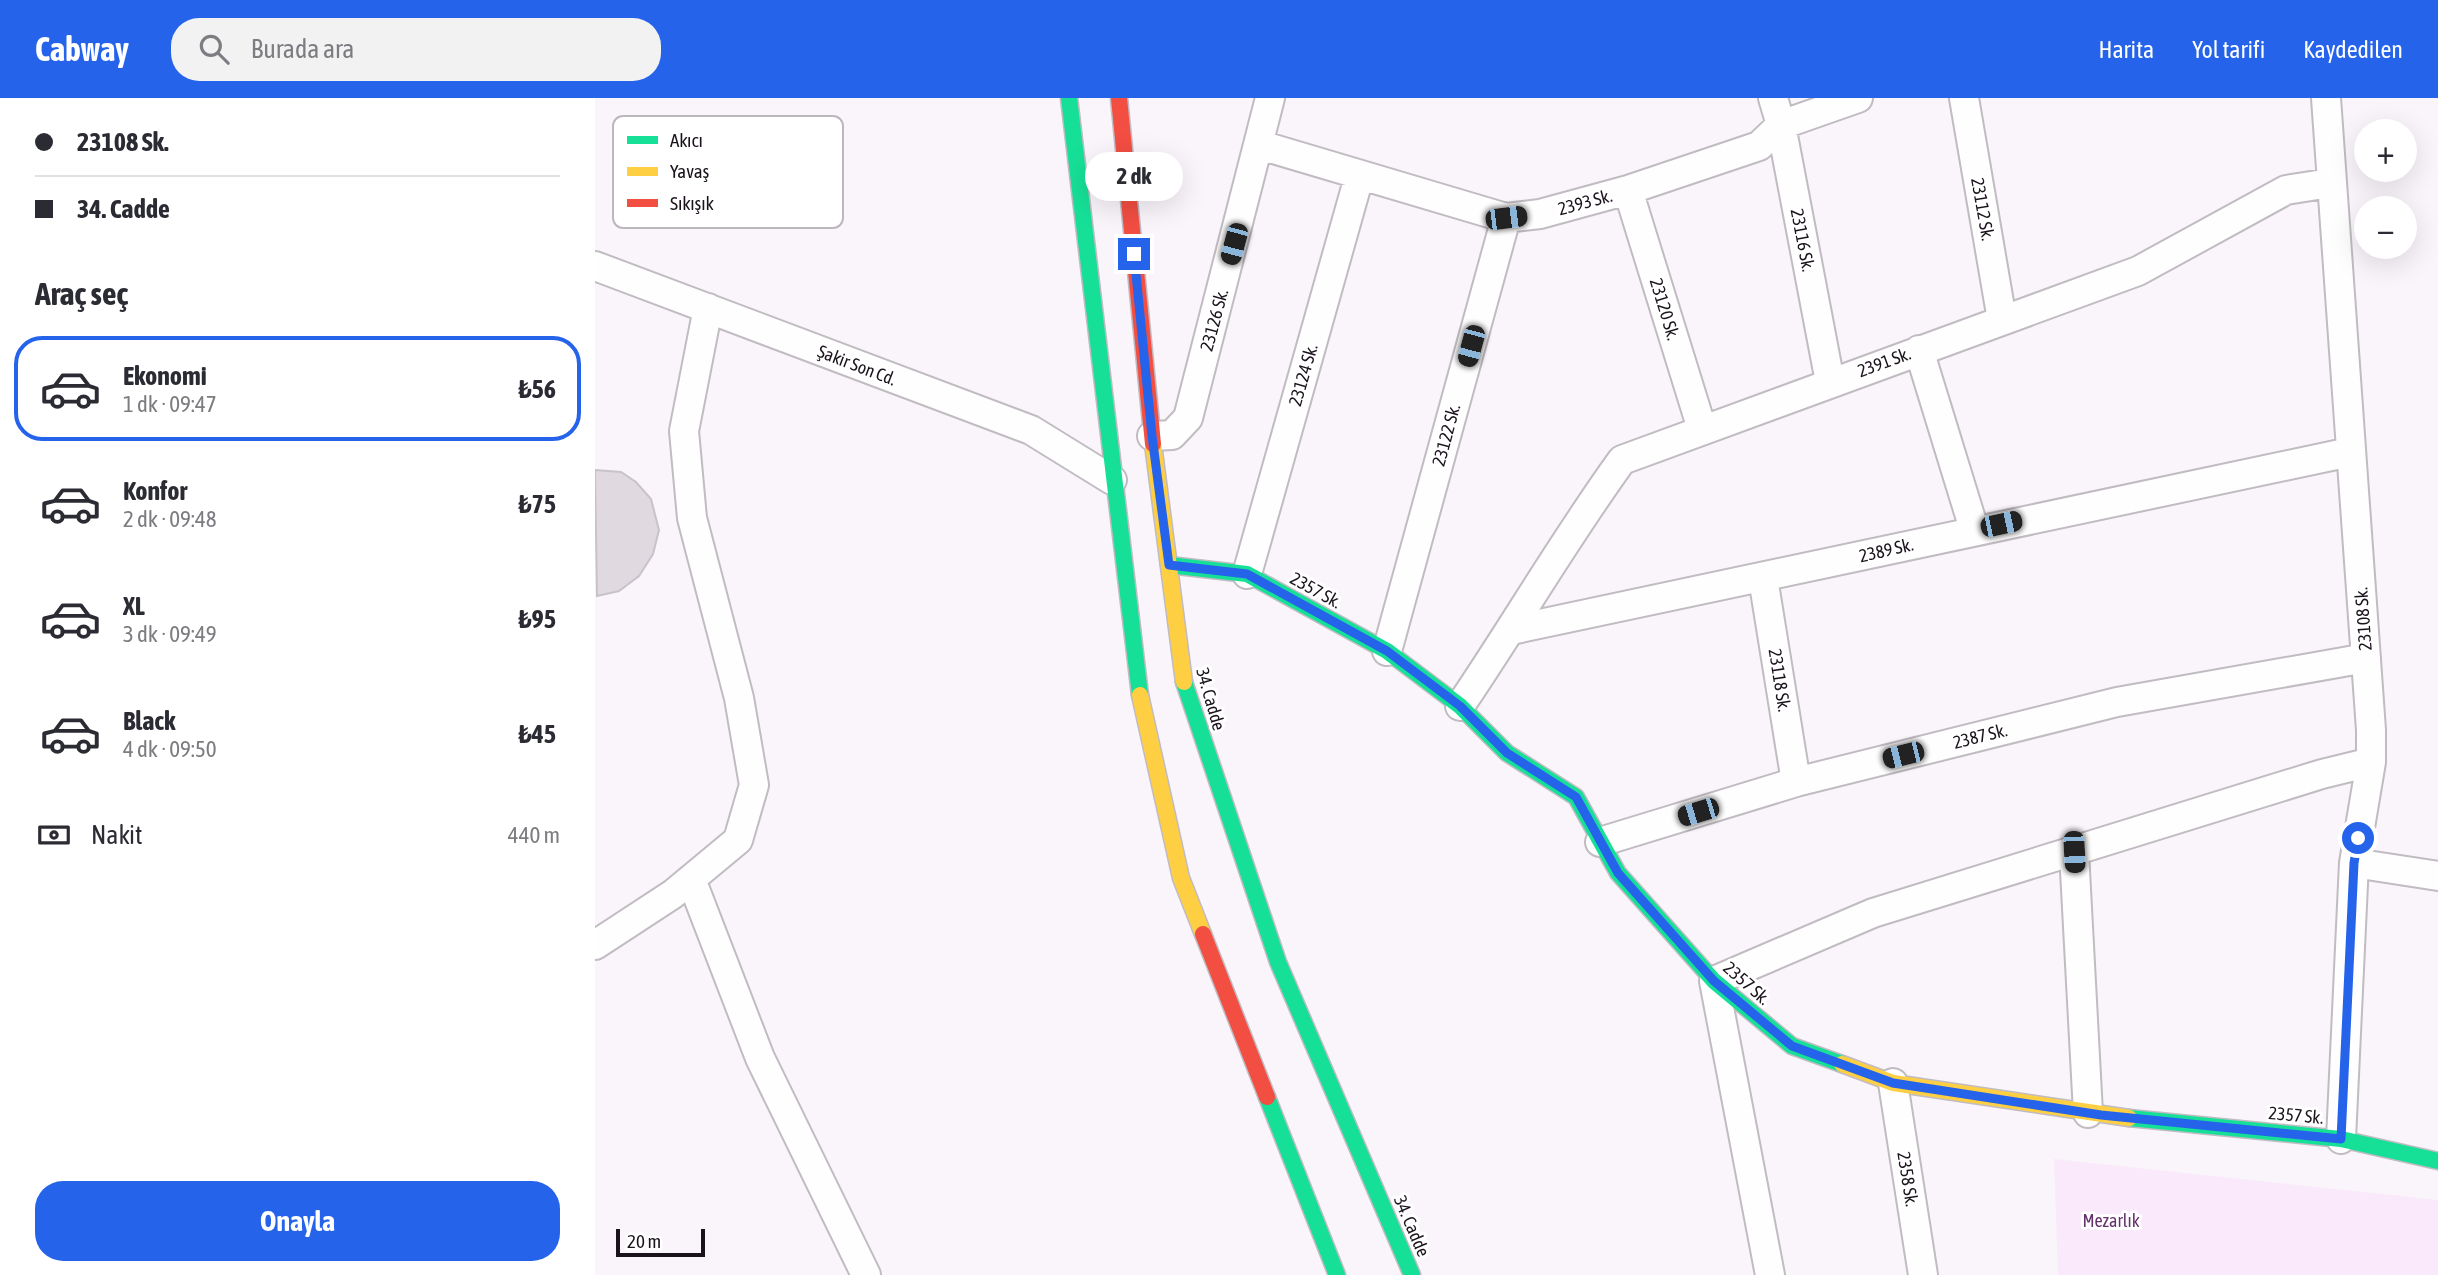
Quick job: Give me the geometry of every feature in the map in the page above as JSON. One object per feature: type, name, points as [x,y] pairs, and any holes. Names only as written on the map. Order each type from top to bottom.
[{"type":"main road","points":[[1069,98],[1112,480],[1140,697],[1181,878],[1337,1275]]},
{"type":"main road","name":"34. Cadde","points":[[1119,98],[1152,436],[1184,683],[1273,950],[1412,1275]]},
{"type":"main road","name":"2357 Sk.","points":[[1169,565],[1247,574],[1387,651],[1460,706],[1507,753],[1576,797],[1618,873],[1714,981],[1792,1046],[1893,1083],[2088,1113],[2341,1139],[2438,1161]]},
{"type":"street","name":"23126 Sk.","points":[[1152,436],[1172,435],[1188,418],[1270,98]]},
{"type":"street","name":"2393 Sk.","points":[[1260,145],[1359,177],[1506,218],[1540,214],[1628,190],[1759,146],[1777,111],[1858,98]]},
{"type":"street","name":"23112 Sk.","points":[[1964,98],[2002,320]]},
{"type":"street","name":"23108 Sk.","points":[[2326,98],[2366,657],[2371,762],[2354,863],[2341,1139]]},
{"type":"street","name":"23116 Sk.","points":[[1777,111],[1830,382]]},
{"type":"street","name":"23124 Sk.","points":[[1247,574],[1359,177]]},
{"type":"street","name":"2391 Sk.","points":[[1511,630],[1573,527],[1622,460],[2138,271],[2286,190],[2330,183]]},
{"type":"street","name":"23120 Sk.","points":[[1628,190],[1702,429]]},
{"type":"street","name":"23122 Sk.","points":[[1387,651],[1506,218]]},
{"type":"street","name":"Şakir Son Cd.","points":[[595,266],[1031,430],[1112,480]]},
{"type":"street","points":[[595,945],[691,879],[738,840],[754,785],[739,698],[692,518],[684,431],[708,309]]},
{"type":"street","points":[[1919,350],[1974,529]]},
{"type":"street","name":"2389 Sk.","points":[[1511,630],[1763,578],[1974,529],[2350,452]]},
{"type":"street","name":"23118 Sk.","points":[[1763,578],[1796,782]]},
{"type":"street","points":[[1460,706],[1511,630]]},
{"type":"street","name":"2387 Sk.","points":[[1600,842],[1796,782],[2117,702],[2366,657]]},
{"type":"street","points":[[1770,1275],[1714,981],[1873,913],[2371,762]]},
{"type":"street","points":[[2074,852],[2088,1113]]},
{"type":"street","points":[[2354,863],[2438,876]]},
{"type":"street","points":[[691,879],[760,1058],[866,1275]]},
{"type":"street","name":"2358 Sk.","points":[[1893,1083],[1923,1275]]},
{"type":"green space","name":"Mezarlık","points":[[2054,1159],[2438,1200],[2438,1275],[2058,1275]]},
{"type":"building","points":[[595,470],[621,472],[636,482],[651,499],[659,530],[653,554],[639,576],[619,591],[597,596]]},
{"type":"traffic: fast","points":[[1069,98],[1140,695]]},
{"type":"traffic: fast","points":[[1169,565],[1247,574],[1387,651],[1460,706],[1507,753],[1576,797],[1618,873],[1714,981],[1792,1046],[1842,1064]]},
{"type":"traffic: fast","points":[[1184,682],[1278,962],[1412,1275]]},
{"type":"traffic: fast","points":[[1267,1097],[1337,1275]]},
{"type":"traffic: fast","points":[[2129,1118],[2341,1139],[2438,1161]]},
{"type":"traffic: slow","points":[[1153,444],[1184,682]]},
{"type":"traffic: slow","points":[[1140,695],[1181,878],[1203,934]]},
{"type":"traffic: slow","points":[[1842,1064],[1893,1083],[2129,1118]]},
{"type":"traffic: jam","points":[[1119,98],[1153,444]]},
{"type":"traffic: jam","points":[[1203,934],[1267,1097]]},
{"type":"route","points":[[1134,254],[1152,436],[1169,565],[1247,574],[1387,651],[1460,706],[1507,753],[1576,797],[1618,873],[1714,981],[1792,1046],[1893,1083],[2101,1115],[2341,1139],[2354,863],[2358,838]]}]
